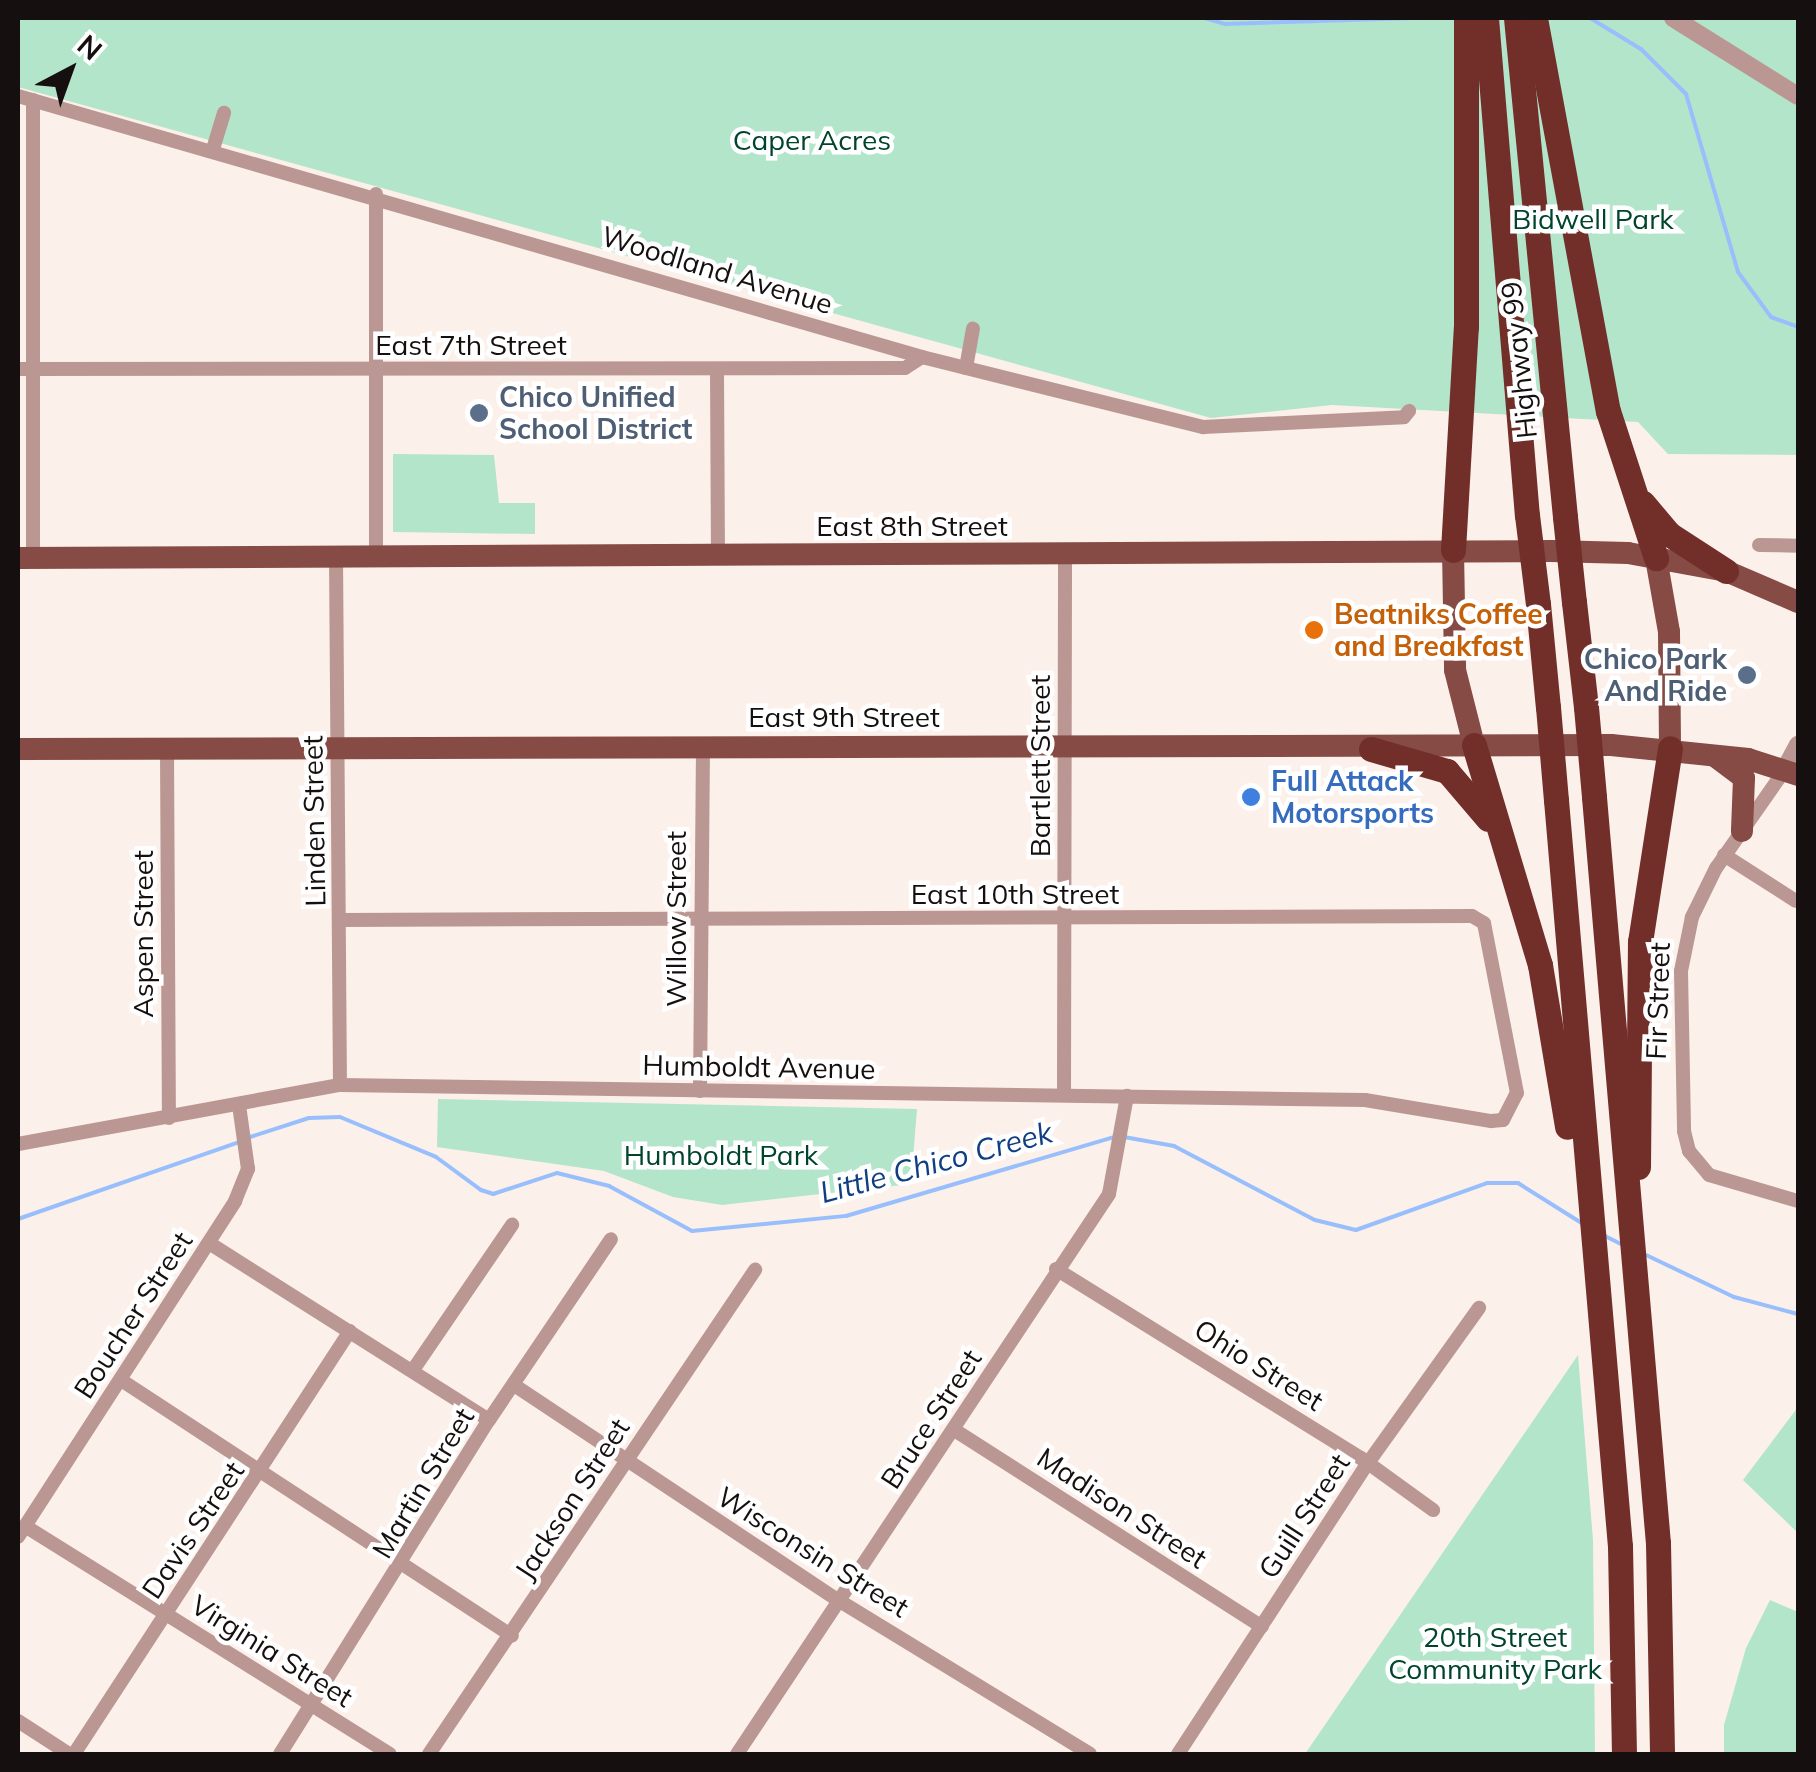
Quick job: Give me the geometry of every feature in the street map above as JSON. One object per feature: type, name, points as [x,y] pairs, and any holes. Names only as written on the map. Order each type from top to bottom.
[{"type":"highway","points":[[1453,550],[1463,441],[1466,18]]},
{"type":"highway","points":[[1486,18],[1526,515],[1556,800],[1583,1196]]},
{"type":"highway","name":"Highway 99","points":[[1516,18],[1537,102],[1565,518],[1586,706],[1658,1543],[1662,1754]]},
{"type":"highway","points":[[1534,18],[1537,102],[1608,412],[1656,558]]},
{"type":"highway","points":[[1635,490],[1669,534],[1726,571]]},
{"type":"highway","points":[[1474,746],[1540,965],[1593,1255],[1620,1546],[1624,1754]]},
{"type":"highway","points":[[1629,1218],[1638,1198],[1640,942],[1670,748]]},
{"type":"highway","points":[[1371,749],[1433,764],[1460,782],[1488,819],[1519,893]]},
{"type":"main road","name":"East 8th Street","points":[[26,558],[1064,557],[1453,550],[1656,558],[1726,571],[1798,602]]},
{"type":"main road","points":[[1453,550],[1456,670],[1474,746]]},
{"type":"main road","points":[[1656,558],[1669,632],[1670,748]]},
{"type":"main road","name":"East 9th Street","points":[[18,749],[1670,748],[1791,773]]},
{"type":"main road","points":[[1709,753],[1744,778],[1742,831]]},
{"type":"street","points":[[1673,18],[1798,96]]},
{"type":"street","points":[[25,98],[25,188],[36,369],[26,558]]},
{"type":"street","name":"Woodland Avenue","points":[[25,98],[376,194],[922,356],[1216,428],[1404,418],[1409,411]]},
{"type":"street","points":[[213,149],[224,113]]},
{"type":"street","points":[[376,194],[376,555]]},
{"type":"street","points":[[966,368],[974,329]]},
{"type":"street","name":"East 7th Street","points":[[18,369],[905,368],[922,356]]},
{"type":"street","points":[[717,370],[718,555]]},
{"type":"street","points":[[1759,546],[1798,546]]},
{"type":"street","name":"Linden Street","points":[[336,556],[340,1085]]},
{"type":"street","name":"Bartlett Street","points":[[1064,557],[1064,1094]]},
{"type":"street","name":"Fir Street","points":[[1798,745],[1791,773],[1724,855],[1692,917],[1680,971],[1684,1131],[1698,1167],[1728,1182],[1798,1201]]},
{"type":"street","name":"Willow Street","points":[[700,1091],[703,748]]},
{"type":"street","name":"Aspen Street","points":[[167,750],[169,1118]]},
{"type":"street","points":[[1724,855],[1796,901]]},
{"type":"street","name":"East 10th Street","points":[[340,920],[1472,916],[1484,923],[1516,1078],[1513,1106],[1503,1120]]},
{"type":"street","name":"Humboldt Avenue","points":[[18,1144],[340,1085],[1064,1094],[1127,1103],[1365,1100],[1503,1120]]},
{"type":"street","name":"Bruce Street","points":[[737,1754],[956,1431],[1056,1269],[1110,1194],[1122,1149],[1127,1103]]},
{"type":"street","name":"Boucher Street","points":[[21,1532],[235,1202],[247,1162],[239,1105]]},
{"type":"street","points":[[413,1370],[512,1224]]},
{"type":"street","name":"Martin Street","points":[[280,1754],[404,1565],[489,1420],[611,1239]]},
{"type":"street","points":[[209,1243],[489,1420]]},
{"type":"street","name":"Ohio Street","points":[[1056,1269],[1368,1463],[1433,1510]]},
{"type":"street","name":"Jackson Street","points":[[430,1754],[755,1270]]},
{"type":"street","name":"Guill Street","points":[[1178,1754],[1368,1463],[1478,1308]]},
{"type":"street","name":"Davis Street","points":[[71,1754],[260,1476],[350,1331]]},
{"type":"street","points":[[122,1380],[260,1476],[512,1636]]},
{"type":"street","name":"Wisconsin Street","points":[[514,1385],[838,1600],[1090,1754]]},
{"type":"street","name":"Madison Street","points":[[956,1431],[1262,1627]]},
{"type":"street","name":"Virginia Street","points":[[21,1532],[167,1614],[390,1754]]},
{"type":"street","points":[[18,1721],[71,1754]]},
{"type":"green space","name":"Bidwell Park","points":[[18,18],[1798,18],[1798,455],[1668,454],[1638,422],[1332,405],[1211,418],[18,87]]},
{"type":"green space","points":[[393,454],[494,455],[499,503],[535,503],[535,534],[393,532]]},
{"type":"green space","name":"Humboldt Park","points":[[438,1099],[917,1109],[911,1184],[722,1205],[673,1197],[604,1171],[437,1147]]},
{"type":"green space","name":"20th Street Community Park","points":[[1578,1355],[1593,1540],[1595,1754],[1305,1754]]},
{"type":"green space","points":[[1798,1407],[1798,1533],[1743,1480]]},
{"type":"green space","points":[[1770,1600],[1798,1612],[1798,1754],[1724,1754],[1724,1725],[1746,1648]]},
{"type":"waterway","points":[[1205,18],[1225,24],[1414,18]]},
{"type":"waterway","points":[[1590,18],[1641,49],[1686,94],[1738,272],[1771,317],[1798,327]]},
{"type":"waterway","name":"Little Chico Creek","points":[[247,1138],[309,1118],[340,1117],[436,1157],[481,1190],[493,1194],[557,1173],[609,1186],[692,1231],[846,1216],[1115,1137]]},
{"type":"waterway","name":"Little Chico Creek","points":[[1124,1137],[1174,1146],[1315,1220],[1356,1230],[1487,1183],[1518,1183],[1583,1224]]},
{"type":"waterway","name":"Little Chico Creek","points":[[18,1219],[239,1142]]},
{"type":"waterway","name":"Little Chico Creek","points":[[1605,1236],[1623,1245]]},
{"type":"waterway","name":"Little Chico Creek","points":[[1646,1255],[1734,1297],[1798,1314]]},
{"type":"place","name":"Chico Unified School District","points":[[479,413]]},
{"type":"place","name":"Beatniks Coffee and Breakfast","points":[[1314,630]]},
{"type":"place","name":"Chico Park And Ride","points":[[1747,675]]},
{"type":"place","name":"Full Attack Motorsports","points":[[1251,797]]},
{"type":"park label","name":"Caper Acres","points":[[812,140]]}]
